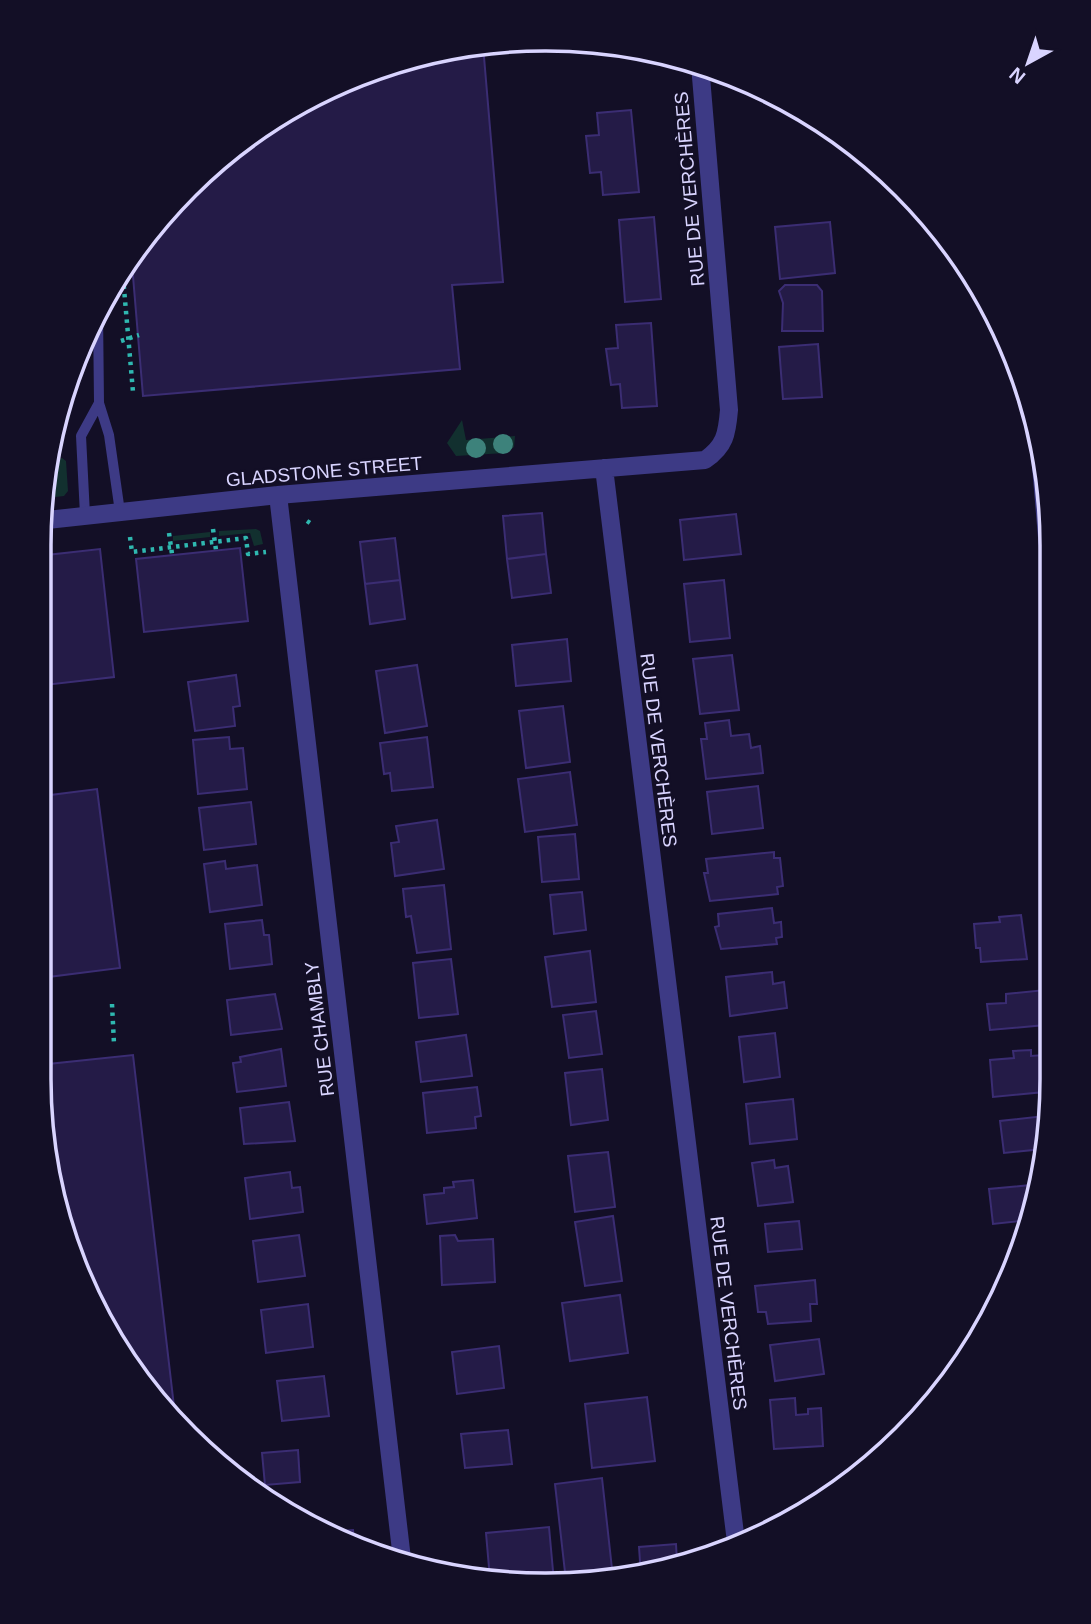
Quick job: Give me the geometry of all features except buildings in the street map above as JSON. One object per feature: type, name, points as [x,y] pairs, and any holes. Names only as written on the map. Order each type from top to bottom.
[{"type":"street","name":"RUE DE VERCHÈRES","points":[[701,76],[729,410],[727,436],[719,450],[705,460],[604,468],[735,1536]]},
{"type":"street","name":"GLADSTONE STREET","points":[[52,519],[278,495],[604,468]]},
{"type":"street","name":"RUE CHAMBLY","points":[[278,495],[401,1551]]},
{"type":"lane","points":[[98,335],[99,403],[108,435],[120,512]]},
{"type":"lane","points":[[85,515],[81,436],[99,403]]},
{"type":"path","points":[[124,287],[133,392]]},
{"type":"path","points":[[121,341],[139,335]]},
{"type":"path","points":[[213,528],[216,550]]},
{"type":"path","points":[[169,533],[172,554]]},
{"type":"path","points":[[130,537],[132,552],[246,538],[248,554],[267,551]]},
{"type":"path","points":[[147,550],[148,557]]},
{"type":"path","points":[[112,1004],[114,1044]]},
{"type":"green space","points":[[462,420],[466,440],[515,436],[514,447],[505,453],[456,456],[447,443]]},
{"type":"green space","points":[[58,459],[66,461],[68,491],[64,496],[53,497],[55,481]]},
{"type":"green space","points":[[219,531],[260,531],[263,544],[254,546],[250,533],[219,536]]},
{"type":"green space","points":[[210,532],[210,537],[173,541],[173,536]]}]
